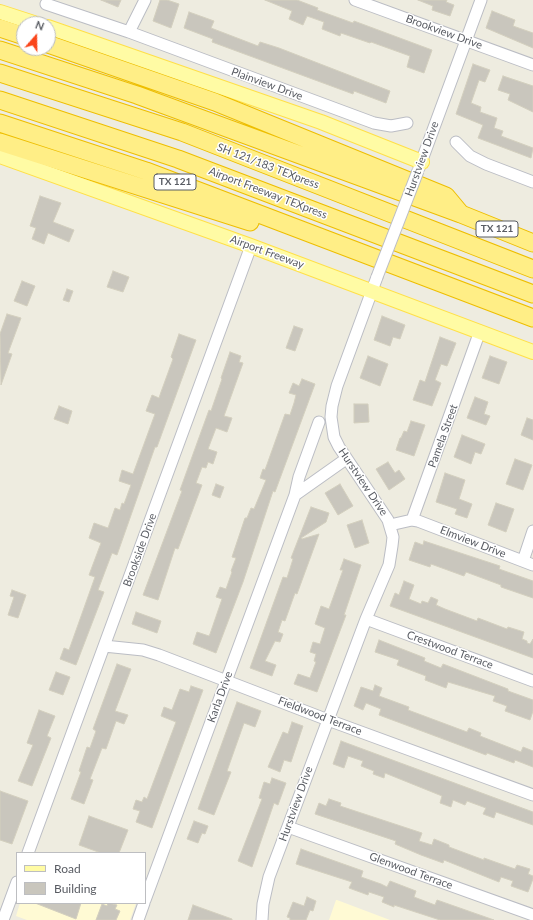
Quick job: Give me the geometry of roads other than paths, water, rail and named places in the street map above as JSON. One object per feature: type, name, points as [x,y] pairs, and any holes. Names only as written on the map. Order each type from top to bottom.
[{"type":"highway","points":[[0,28],[16,33]]},
{"type":"highway","points":[[56,47],[215,102],[446,196],[461,214]]},
{"type":"highway","name":"TX 121","points":[[0,50],[137,94],[461,214],[533,243]]},
{"type":"highway","name":"SH 121/183 TEXpress","points":[[0,73],[182,132],[533,269]]},
{"type":"highway","name":"Airport Freeway TEXpress","points":[[0,100],[178,159],[533,294]]},
{"type":"highway","name":"TX 121","points":[[0,123],[146,171],[533,318]]},
{"type":"highway","points":[[0,142],[247,221],[319,247],[347,248]]},
{"type":"main road","points":[[0,12],[16,17]]},
{"type":"main road","points":[[56,31],[321,122],[420,166]]},
{"type":"main road","name":"Airport Freeway","points":[[0,156],[251,246],[533,352]]},
{"type":"street","points":[[129,32],[144,0]]},
{"type":"street","name":"Brookview Drive","points":[[355,0],[533,65]]},
{"type":"street","name":"Hurstview Drive","points":[[262,920],[265,889],[366,619],[389,565],[392,546],[393,537],[390,525],[346,459],[334,437],[332,406],[337,386],[420,166],[480,0]]},
{"type":"street","name":"Plainview Drive","points":[[46,4],[129,32],[374,123],[391,126],[406,123]]},
{"type":"street","points":[[456,142],[467,154],[475,159],[533,182]]},
{"type":"street","name":"Brookside Drive","points":[[28,852],[251,246]]},
{"type":"street","name":"Pamela Street","points":[[412,520],[480,331]]},
{"type":"street","name":"Karla Drive","points":[[146,897],[295,495],[299,477],[320,422]]},
{"type":"street","points":[[295,495],[346,459]]},
{"type":"street","points":[[390,525],[412,520]]},
{"type":"street","name":"Elmview Drive","points":[[412,520],[528,563]]},
{"type":"street","points":[[528,563],[533,531]]},
{"type":"street","name":"Crestwood Terrace","points":[[366,619],[533,681]]},
{"type":"street","name":"Fieldwood Terrace","points":[[104,646],[143,650],[533,795]]},
{"type":"street","name":"Glenwood Terrace","points":[[288,826],[533,915]]},
{"type":"street","points":[[3,920],[16,885]]},
{"type":"street","points":[[138,920],[144,904]]}]
